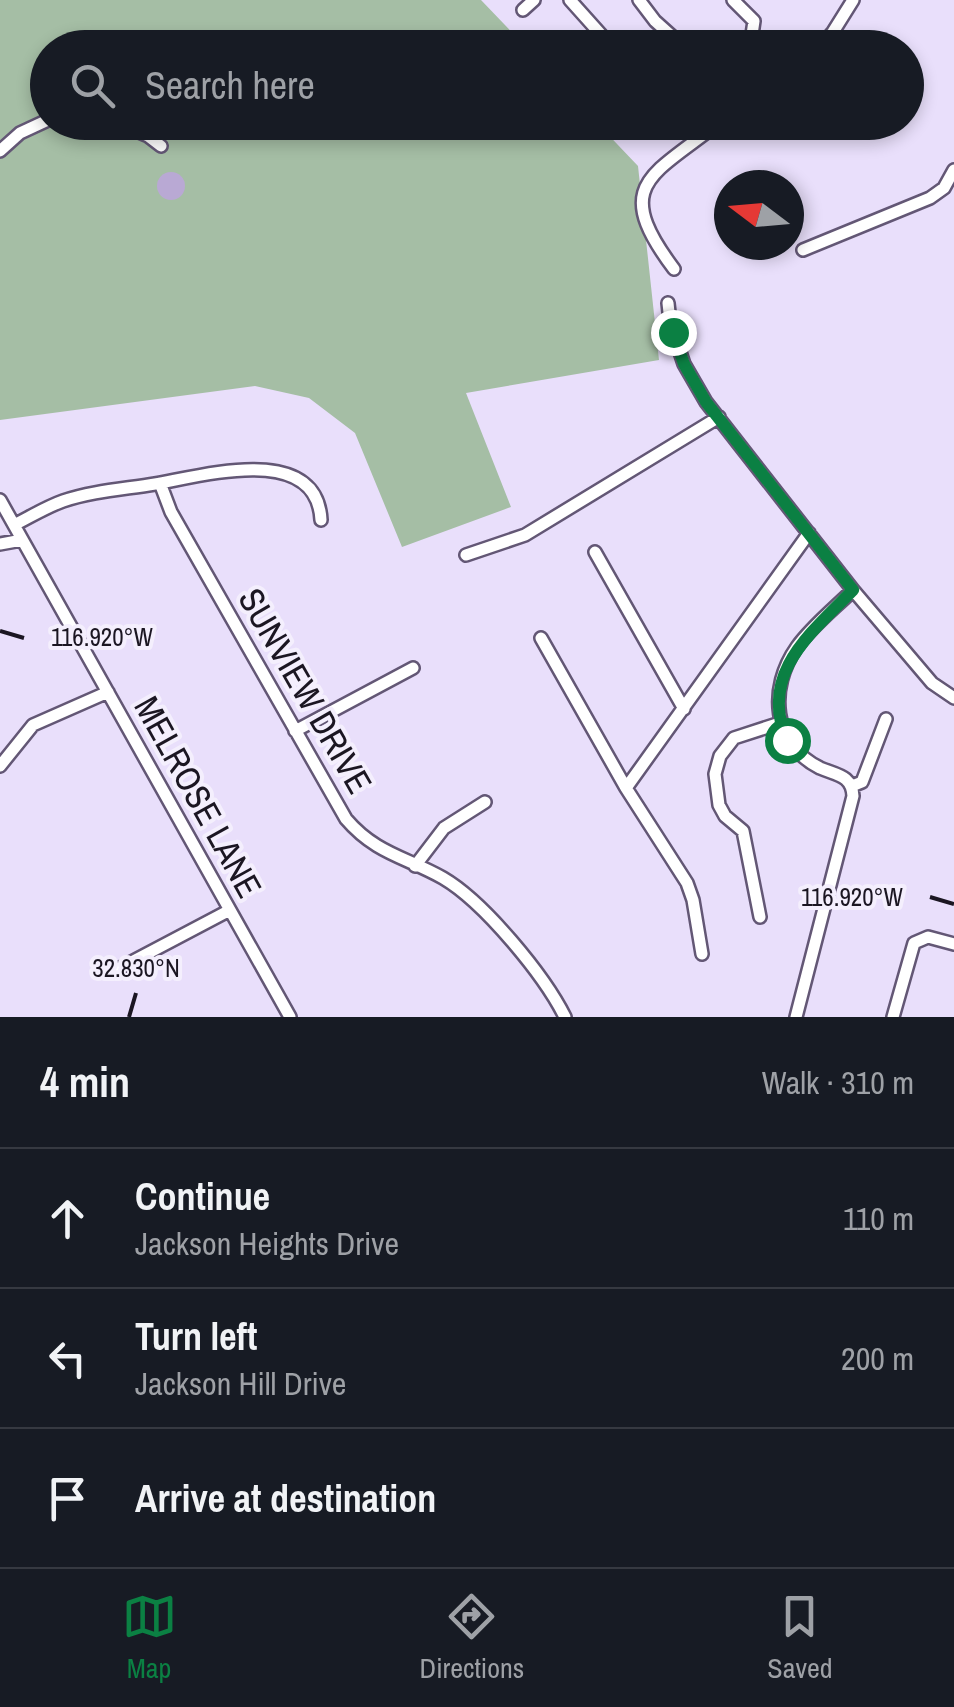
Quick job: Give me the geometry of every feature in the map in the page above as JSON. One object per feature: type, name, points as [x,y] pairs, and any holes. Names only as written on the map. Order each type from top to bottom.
[{"type":"street","points":[[523,10],[534,0]]},
{"type":"street","points":[[570,0],[597,30]]},
{"type":"street","points":[[639,0],[666,30]]},
{"type":"street","points":[[733,0],[754,22],[753,30]]},
{"type":"street","points":[[834,30],[853,0]]},
{"type":"street","points":[[0,151],[30,128]]},
{"type":"street","points":[[151,140],[160,146]]},
{"type":"street","points":[[674,269],[655,245],[641,208],[648,181],[698,140]]},
{"type":"street","points":[[804,250],[930,198],[944,188],[954,170]]},
{"type":"street","points":[[668,303],[684,364],[719,417],[853,590],[932,682],[954,698]]},
{"type":"street","points":[[466,555],[524,535],[719,417]]},
{"type":"street","points":[[14,525],[74,498],[235,469],[272,471],[311,488],[320,506],[321,520]]},
{"type":"street","name":"SUNVIEW DRIVE","points":[[160,483],[171,512],[334,802],[352,826],[375,846],[441,877],[474,903],[531,965],[565,1017]]},
{"type":"street","name":"MELROSE LANE","points":[[0,500],[290,1017]]},
{"type":"street","points":[[626,788],[809,533]]},
{"type":"street","points":[[0,544],[22,540]]},
{"type":"street","points":[[596,552],[684,709]]},
{"type":"street","points":[[796,1017],[853,796],[845,777],[799,754],[787,740],[778,710],[783,676],[798,646],[853,590]]},
{"type":"street","points":[[541,638],[626,788],[687,883],[702,954]]},
{"type":"street","points":[[295,731],[413,668]]},
{"type":"street","points":[[0,766],[33,725],[108,692]]},
{"type":"street","points":[[852,786],[862,782],[886,719]]},
{"type":"street","points":[[760,917],[743,831],[725,816],[714,786],[720,756],[734,738],[780,723]]},
{"type":"street","points":[[415,866],[444,828],[485,802]]},
{"type":"street","points":[[120,968],[230,910]]},
{"type":"street","points":[[893,1017],[914,943],[928,937],[954,944]]},
{"type":"green space","points":[[0,0],[481,0],[510,30],[30,30],[30,140],[613,140],[638,166],[659,360],[466,393],[511,507],[402,547],[355,433],[309,398],[255,386],[0,420]]},
{"type":"building","points":[[171,172],[181,176],[185,186],[181,196],[171,200],[161,196],[157,186],[161,176]]},
{"type":"route","points":[[673,332],[684,364],[706,402],[853,590],[798,646],[783,676],[778,710],[787,740]]}]
